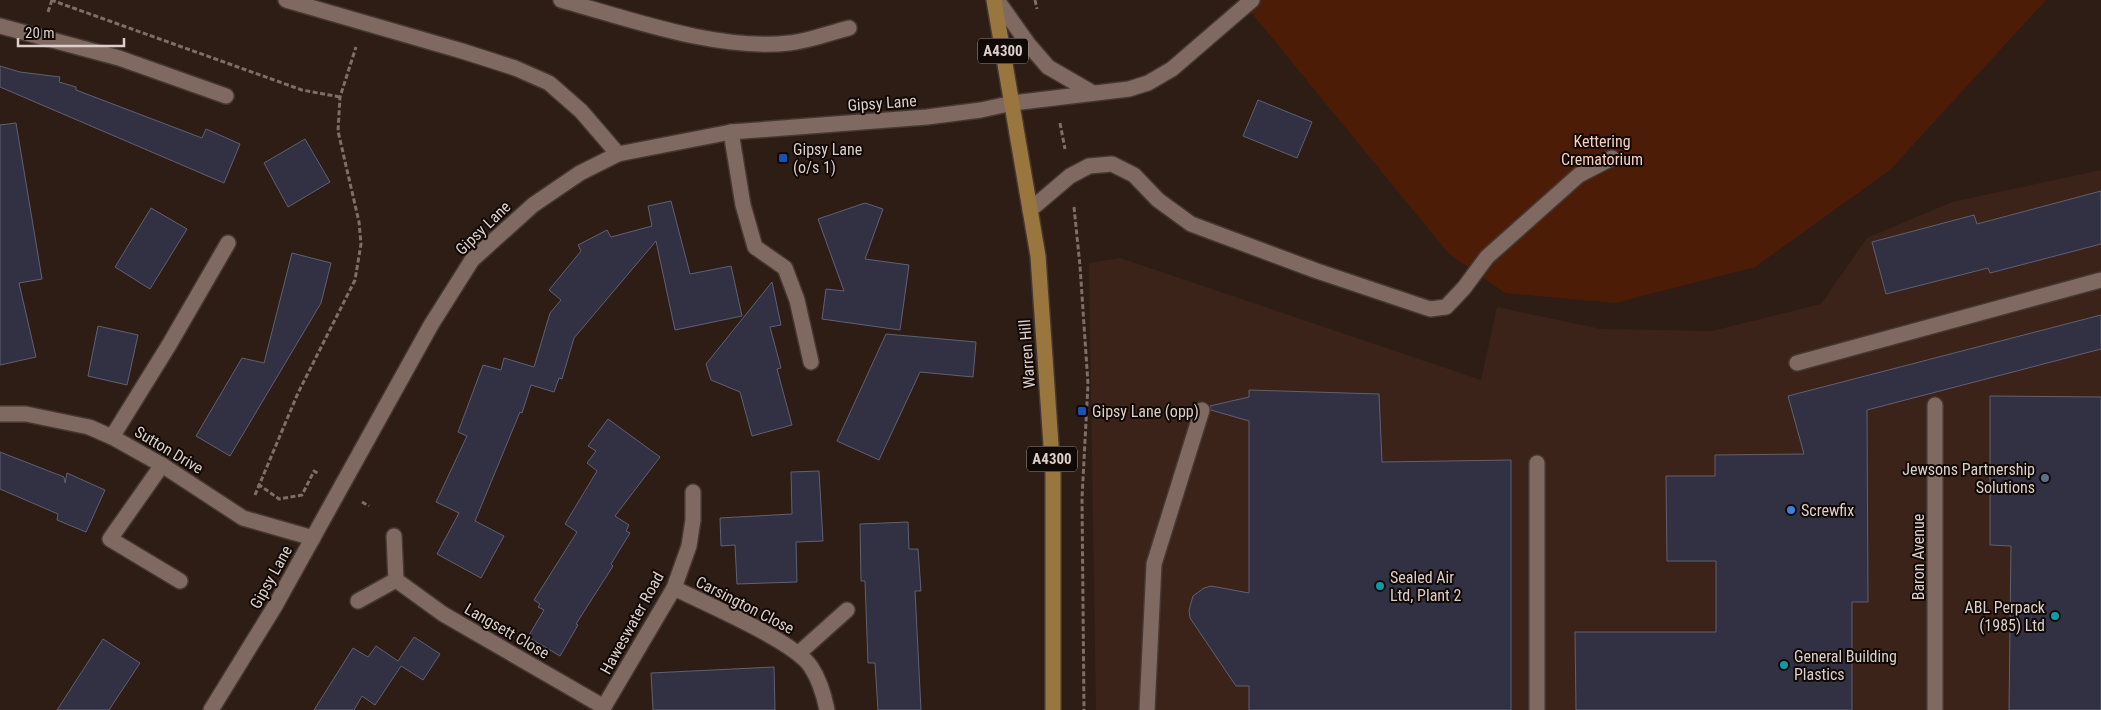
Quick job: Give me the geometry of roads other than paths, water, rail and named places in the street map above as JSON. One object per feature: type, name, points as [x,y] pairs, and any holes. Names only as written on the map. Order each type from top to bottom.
[{"type":"main road","name":"Warren Hill","points":[[996,0],[1038,256],[1053,474],[1053,710]]},
{"type":"street","points":[[286,0],[488,59],[515,68],[549,83],[581,111],[618,154]]},
{"type":"street","points":[[561,0],[671,30],[734,43],[790,43],[848,28]]},
{"type":"street","points":[[996,0],[1029,45],[1048,67],[1093,93]]},
{"type":"street","name":"Gipsy Lane","points":[[211,710],[276,606],[430,325],[472,260],[532,205],[580,173],[618,154],[731,132],[927,117],[981,110],[1013,103],[1129,89],[1148,83],[1172,69],[1252,0]]},
{"type":"street","points":[[0,26],[119,58],[226,96]]},
{"type":"street","points":[[731,132],[743,205],[755,247],[785,268],[797,300],[810,362]]},
{"type":"street","points":[[1030,210],[1070,176],[1090,166],[1112,164],[1134,175],[1158,200],[1190,224],[1317,271],[1430,309],[1446,307],[1464,288],[1488,257],[1579,175],[1612,158]]},
{"type":"street","points":[[112,437],[169,345],[228,243]]},
{"type":"street","points":[[1797,363],[2101,280]]},
{"type":"street","name":"Baron Avenue","points":[[1935,405],[1935,710]]},
{"type":"street","points":[[1147,710],[1154,564],[1202,410]]},
{"type":"street","name":"Sutton Drive","points":[[0,414],[26,414],[89,426],[162,465],[243,518],[313,538]]},
{"type":"street","points":[[1537,710],[1538,463]]},
{"type":"street","points":[[162,465],[110,539],[180,581]]},
{"type":"street","name":"Haweswater Road","points":[[603,708],[674,588],[689,546],[693,520],[692,492]]},
{"type":"street","points":[[358,601],[396,580],[394,536]]},
{"type":"street","name":"Langsett Close","points":[[396,580],[443,614],[603,708]]},
{"type":"street","name":"Carsington Close","points":[[674,588],[780,641],[799,653],[811,666],[824,696],[827,710]]},
{"type":"street","name":"Carsington Close","points":[[799,653],[846,610]]},
{"type":"place","name":"Gipsy Lane (o/s 1)","points":[[783,158]]},
{"type":"place","name":"Gipsy Lane (opp)","points":[[1082,411]]},
{"type":"place","name":"Jewsons Partnership Solutions","points":[[2045,478]]},
{"type":"place","name":"Screwfix","points":[[1791,510]]},
{"type":"place","name":"Sealed Air Ltd, Plant 2","points":[[1380,586]]},
{"type":"place","name":"ABL Perpack (1985) Ltd","points":[[2055,616]]},
{"type":"place","name":"General Building Plastics","points":[[1784,665]]},
{"type":"park label","name":"Kettering Crematorium","points":[[1602,150]]}]
